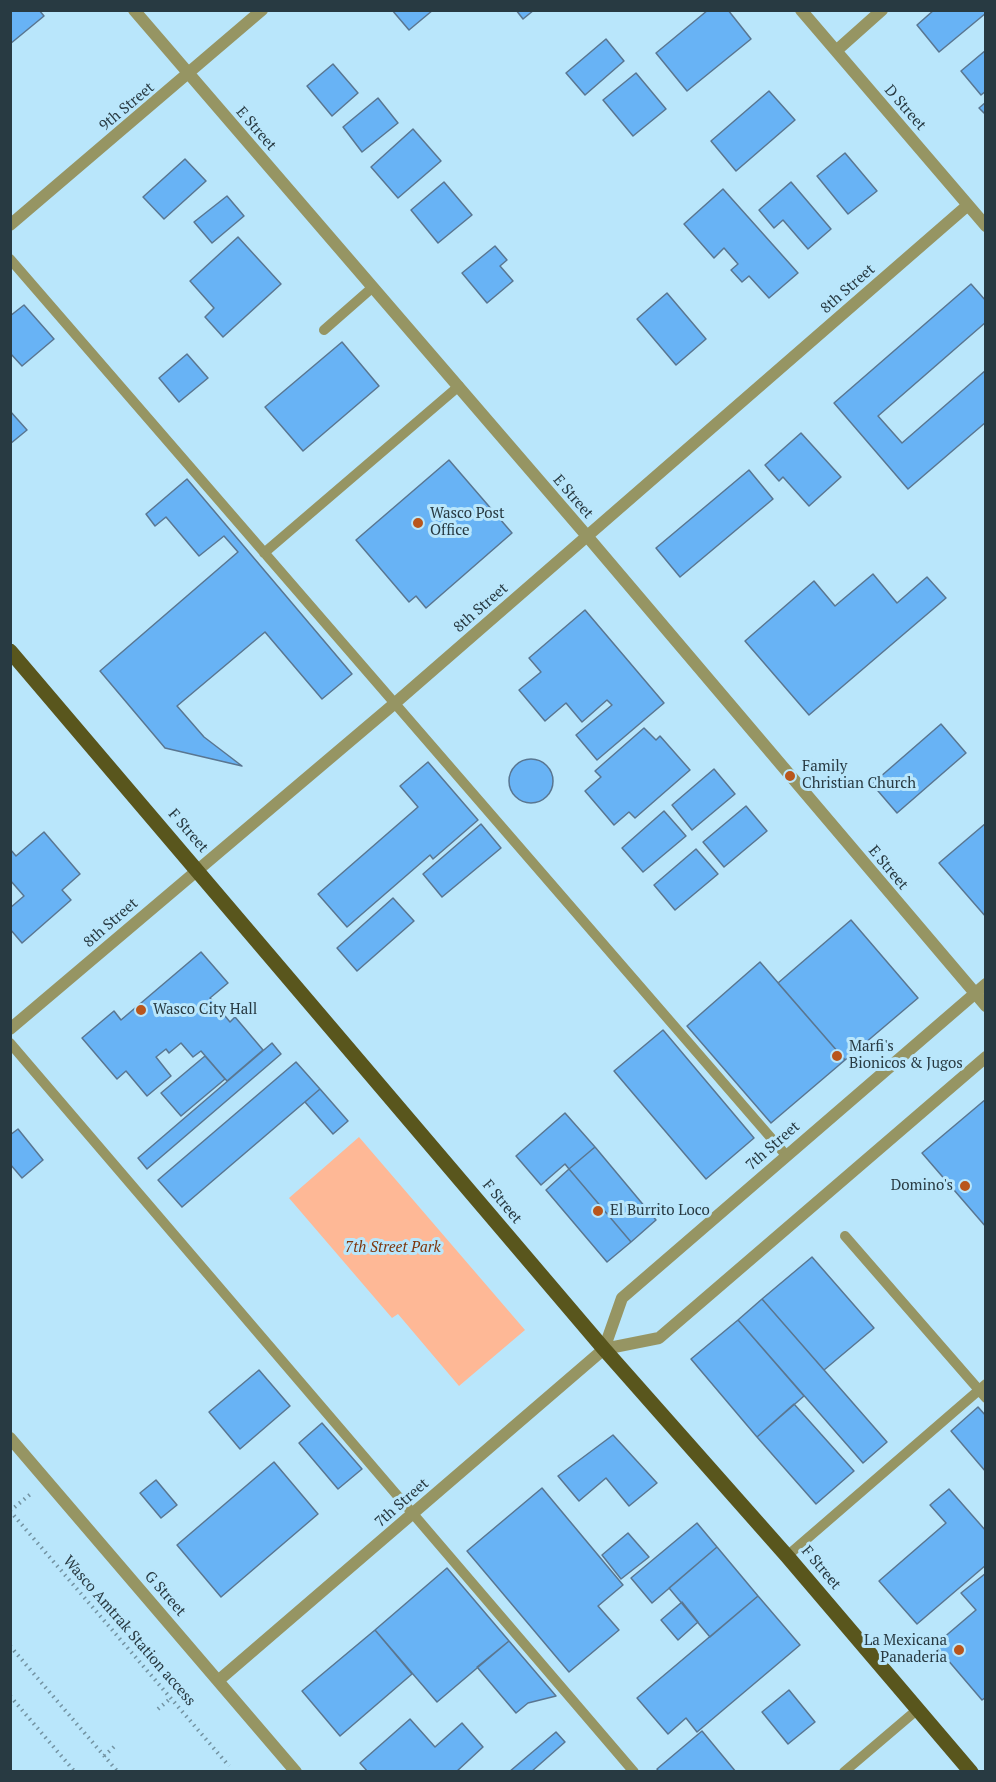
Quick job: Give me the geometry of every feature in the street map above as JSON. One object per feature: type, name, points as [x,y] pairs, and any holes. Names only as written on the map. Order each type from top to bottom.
[{"type":"main road","name":"F Street","points":[[10,651],[604,1349],[787,1556],[971,1772]]},
{"type":"street","name":"E Street","points":[[134,10],[459,386],[986,1006]]},
{"type":"street","name":"9th Street","points":[[10,225],[262,10]]},
{"type":"street","name":"D Street","points":[[801,10],[986,226]]},
{"type":"street","points":[[836,51],[882,10]]},
{"type":"street","name":"8th Street","points":[[10,1029],[393,704],[968,205]]},
{"type":"street","name":"7th Street","points":[[604,1349],[622,1298],[785,1154],[986,984]]},
{"type":"street","name":"7th Street","points":[[219,1680],[604,1349],[659,1338],[986,1057]]},
{"type":"street","name":"G Street","points":[[10,1438],[297,1772]]},
{"type":"lane","points":[[10,260],[785,1154]]},
{"type":"lane","points":[[324,330],[373,288]]},
{"type":"lane","points":[[264,553],[459,386]]},
{"type":"lane","points":[[10,1043],[634,1772]]},
{"type":"lane","points":[[787,1556],[983,1391],[845,1236]]},
{"type":"lane","points":[[844,1772],[918,1709]]},
{"type":"path","name":"Wasco Amtrak Station access","points":[[47,1480],[10,1511],[229,1766]]},
{"type":"path","points":[[10,1646],[118,1772]]},
{"type":"path","points":[[10,1696],[73,1771]]},
{"type":"path","points":[[158,1709],[171,1698]]},
{"type":"path","points":[[104,1756],[116,1745]]},
{"type":"green space","name":"7th Street Park","points":[[359,1137],[525,1330],[459,1386],[398,1314],[392,1318],[289,1198]]},
{"type":"building","points":[[10,10],[39,10],[44,16],[10,44]]},
{"type":"building","points":[[392,10],[433,10],[409,30]]},
{"type":"building","points":[[516,10],[534,10],[523,19]]},
{"type":"building","points":[[708,10],[728,10],[751,39],[687,91],[656,53]]},
{"type":"building","points":[[934,10],[986,10],[986,13],[939,52],[917,25]]},
{"type":"building","points":[[606,39],[624,61],[585,95],[566,73]]},
{"type":"building","points":[[986,50],[986,91],[981,95],[961,71]]},
{"type":"building","points":[[333,64],[358,93],[332,116],[307,86]]},
{"type":"building","points":[[636,73],[666,109],[633,136],[603,100]]},
{"type":"building","points":[[769,91],[795,120],[736,171],[711,141]]},
{"type":"building","points":[[378,98],[398,123],[362,152],[343,127]]},
{"type":"building","points":[[986,102],[986,115],[979,108]]},
{"type":"building","points":[[413,129],[441,161],[398,198],[371,167]]},
{"type":"building","points":[[845,153],[877,191],[848,214],[817,176]]},
{"type":"building","points":[[185,159],[206,181],[164,219],[143,197]]},
{"type":"building","points":[[444,182],[472,215],[438,243],[411,210]]},
{"type":"building","points":[[791,182],[831,229],[808,249],[783,220],[774,228],[759,210]]},
{"type":"building","points":[[723,189],[798,273],[769,298],[749,276],[742,282],[731,270],[738,264],[724,248],[714,258],[684,224]]},
{"type":"building","points":[[227,196],[244,216],[212,243],[194,222]]},
{"type":"building","points":[[238,237],[281,284],[223,337],[205,317],[214,308],[190,281]]},
{"type":"building","points":[[495,246],[507,260],[500,266],[513,281],[487,303],[462,273]]},
{"type":"building","points":[[971,284],[986,301],[986,322],[878,416],[902,443],[986,370],[986,422],[908,489],[834,403]]},
{"type":"building","points":[[667,293],[706,339],[676,365],[637,319]]},
{"type":"building","points":[[24,305],[54,339],[22,366],[10,353],[10,316]]},
{"type":"building","points":[[342,342],[379,386],[303,451],[265,407]]},
{"type":"building","points":[[187,354],[208,378],[179,402],[159,378]]},
{"type":"building","points":[[10,411],[27,430],[10,444]]},
{"type":"building","points":[[801,433],[841,477],[809,506],[783,477],[779,481],[765,465]]},
{"type":"building","points":[[449,460],[512,533],[426,608],[416,596],[409,602],[356,540]]},
{"type":"building","points":[[749,470],[773,499],[680,577],[656,548]]},
{"type":"building","points":[[187,479],[352,674],[322,699],[265,632],[177,706],[204,737],[242,766],[165,748],[100,671],[238,552],[224,536],[199,556],[166,517],[155,526],[146,514]]},
{"type":"building","points":[[873,574],[897,603],[927,577],[946,598],[809,715],[745,641],[814,581],[835,606]]},
{"type":"building","points":[[585,610],[664,703],[597,760],[576,735],[612,705],[607,700],[582,722],[566,703],[545,721],[519,690],[541,672],[529,658]]},
{"type":"building","points":[[941,724],[966,753],[897,813],[872,784]]},
{"type":"building","points":[[644,728],[656,740],[660,736],[690,770],[635,818],[629,812],[614,825],[585,791],[601,777],[595,771]]},
{"type":"building","points":[[531,759],[540,760],[547,765],[552,772],[552,790],[547,797],[540,802],[531,803],[522,802],[515,797],[510,790],[509,781],[510,772],[515,765],[522,760]]},
{"type":"building","points":[[428,762],[478,820],[433,859],[430,855],[347,927],[318,894],[418,807],[400,786]]},
{"type":"building","points":[[714,769],[735,794],[692,830],[672,805]]},
{"type":"building","points":[[746,806],[767,831],[724,867],[703,842]]},
{"type":"building","points":[[664,811],[686,836],[643,872],[622,848]]},
{"type":"building","points":[[986,823],[986,917],[939,863]]},
{"type":"building","points":[[481,824],[501,848],[442,897],[423,874]]},
{"type":"building","points":[[44,832],[80,874],[62,890],[71,900],[22,943],[10,929],[10,908],[24,896],[10,880],[10,849],[16,856]]},
{"type":"building","points":[[696,849],[718,874],[675,910],[654,885]]},
{"type":"building","points":[[393,898],[414,921],[357,971],[337,948]]},
{"type":"building","points":[[851,920],[918,998],[845,1060],[778,983]]},
{"type":"building","points":[[201,952],[228,983],[210,998],[230,1022],[235,1017],[263,1050],[227,1081],[201,1051],[193,1057],[181,1043],[169,1053],[166,1049],[156,1057],[171,1076],[147,1096],[126,1071],[117,1079],[82,1038],[114,1011],[121,1020]]},
{"type":"building","points":[[760,962],[845,1060],[771,1123],[687,1026]]},
{"type":"building","points":[[663,1030],[754,1138],[706,1179],[614,1071]]},
{"type":"building","points":[[272,1043],[281,1054],[147,1169],[138,1158]]},
{"type":"building","points":[[205,1056],[225,1079],[181,1116],[161,1093]]},
{"type":"building","points":[[296,1062],[320,1089],[182,1207],[158,1180]]},
{"type":"building","points":[[320,1089],[348,1121],[333,1134],[305,1102]]},
{"type":"building","points":[[986,1099],[986,1227],[922,1153]]},
{"type":"building","points":[[565,1113],[595,1147],[569,1169],[565,1164],[541,1185],[516,1156]]},
{"type":"building","points":[[18,1129],[43,1160],[22,1178],[10,1164],[10,1135]]},
{"type":"building","points":[[595,1147],[656,1220],[631,1242],[569,1169]]},
{"type":"building","points":[[569,1169],[631,1242],[607,1262],[546,1190]]},
{"type":"building","points":[[812,1257],[874,1328],[824,1370],[762,1299]]},
{"type":"building","points":[[762,1299],[887,1442],[863,1463],[738,1320]]},
{"type":"building","points":[[738,1320],[804,1396],[757,1437],[691,1359]]},
{"type":"building","points":[[259,1370],[290,1406],[240,1449],[209,1412]]},
{"type":"building","points":[[794,1404],[854,1471],[816,1504],[757,1437]]},
{"type":"building","points":[[978,1407],[986,1416],[986,1472],[951,1431]]},
{"type":"building","points":[[322,1423],[362,1469],[338,1489],[299,1443]]},
{"type":"building","points":[[613,1435],[657,1483],[629,1506],[606,1478],[579,1501],[558,1476]]},
{"type":"building","points":[[274,1462],[318,1514],[221,1597],[177,1545]]},
{"type":"building","points":[[156,1480],[177,1505],[161,1518],[140,1493]]},
{"type":"building","points":[[542,1488],[623,1585],[598,1606],[619,1630],[569,1672],[467,1551]]},
{"type":"building","points":[[949,1489],[986,1531],[986,1565],[917,1624],[879,1581],[946,1523],[930,1505]]},
{"type":"building","points":[[697,1523],[717,1547],[652,1603],[631,1578]]},
{"type":"building","points":[[628,1533],[649,1557],[621,1579],[602,1555]]},
{"type":"building","points":[[717,1547],[758,1596],[710,1637],[669,1588]]},
{"type":"building","points":[[447,1568],[509,1641],[437,1702],[375,1630]]},
{"type":"building","points":[[986,1573],[986,1697],[982,1700],[935,1645],[976,1610],[961,1593]]},
{"type":"building","points":[[758,1596],[800,1645],[697,1732],[686,1718],[668,1734],[637,1698]]},
{"type":"building","points":[[682,1602],[698,1622],[678,1640],[661,1620]]},
{"type":"building","points":[[375,1630],[412,1674],[340,1736],[302,1691]]},
{"type":"building","points":[[509,1641],[556,1696],[528,1703],[516,1713],[477,1667]]},
{"type":"building","points":[[789,1690],[815,1722],[788,1744],[762,1712]]},
{"type":"building","points":[[410,1719],[435,1747],[462,1723],[483,1747],[456,1772],[368,1772],[360,1763]]},
{"type":"building","points":[[702,1731],[736,1772],[659,1772],[657,1769]]},
{"type":"building","points":[[556,1732],[565,1742],[531,1772],[509,1772]]},
{"type":"place","name":"Wasco Post Office","points":[[418,523]]},
{"type":"place","name":"Family Christian Church","points":[[790,776]]},
{"type":"place","name":"Wasco City Hall","points":[[141,1010]]},
{"type":"place","name":"Marfi's Bionicos & Jugos","points":[[837,1056]]},
{"type":"place","name":"Domino's","points":[[965,1186]]},
{"type":"place","name":"El Burrito Loco","points":[[598,1211]]},
{"type":"place","name":"La Mexicana Panaderia","points":[[959,1650]]}]
